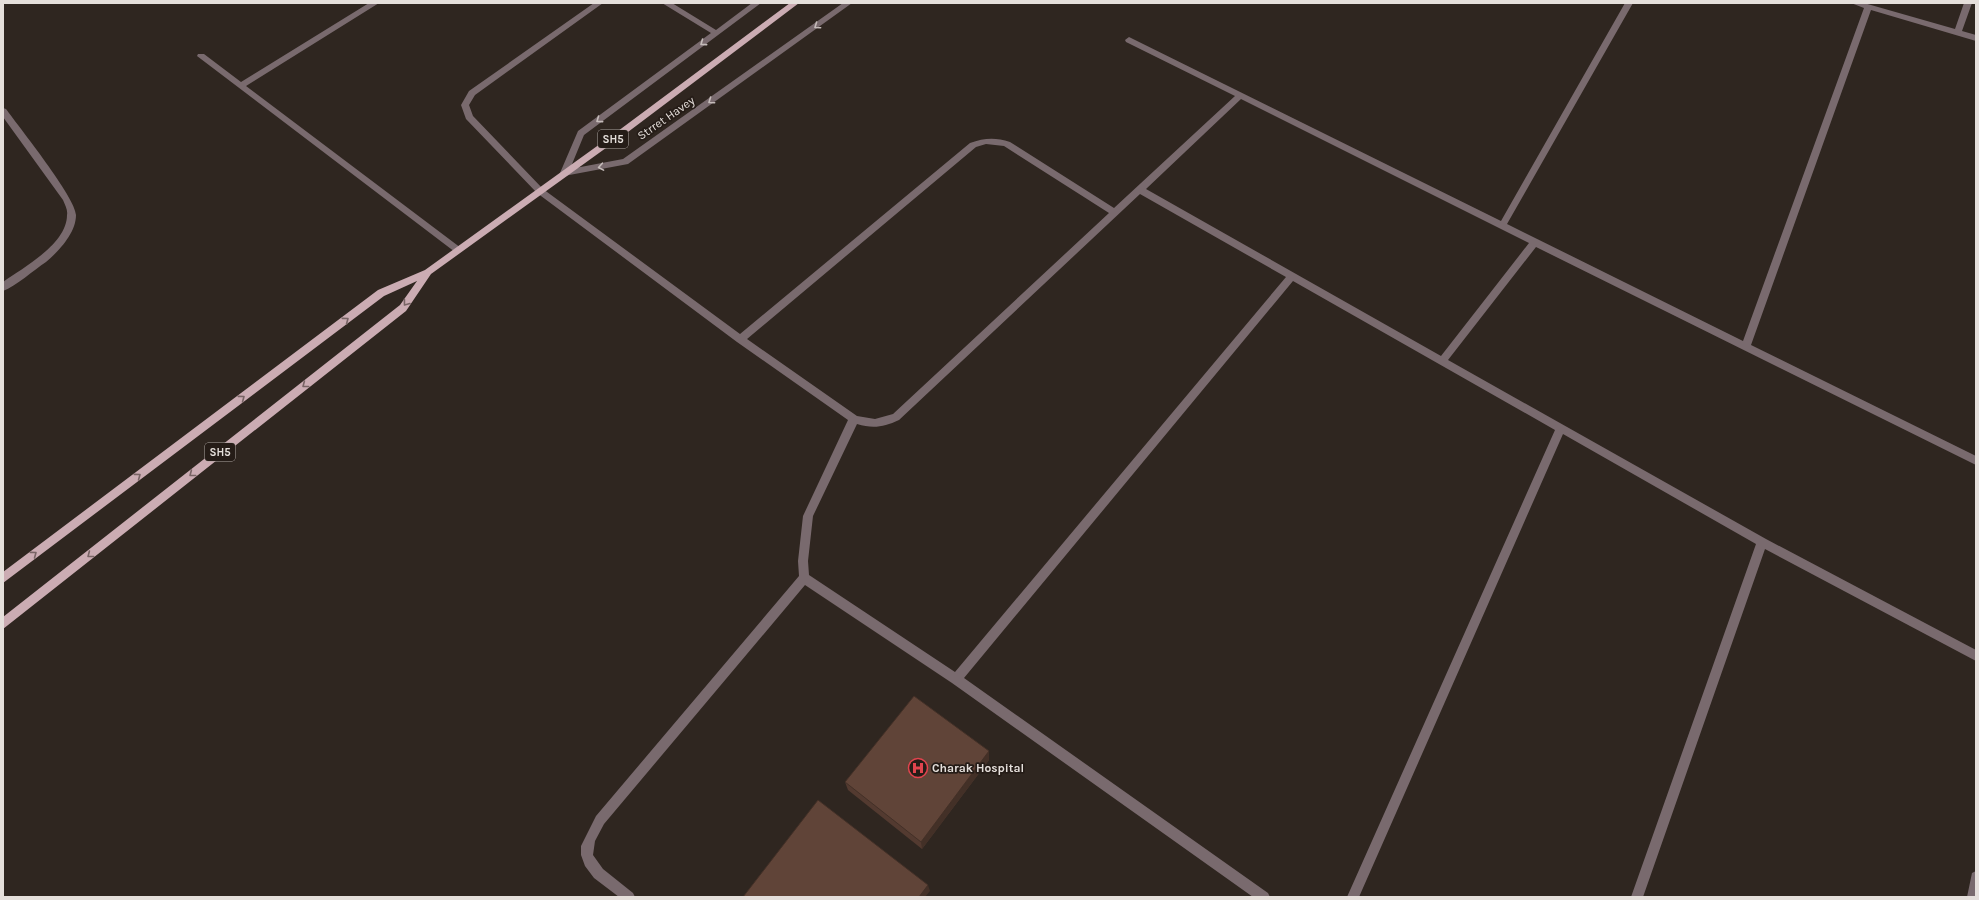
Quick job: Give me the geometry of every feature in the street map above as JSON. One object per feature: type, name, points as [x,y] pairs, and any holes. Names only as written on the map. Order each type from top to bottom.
[{"type":"main road","name":"SH5","points":[[3,578],[381,294],[428,272],[795,3]]},
{"type":"main road","name":"SH5","points":[[3,624],[403,308],[428,272]]},
{"type":"street","points":[[240,86],[375,3]]},
{"type":"street","points":[[599,3],[472,93],[465,105],[469,117],[540,191],[740,339],[854,419],[870,425],[885,423],[896,417],[1240,96]]},
{"type":"street","points":[[666,3],[716,33]]},
{"type":"street","points":[[564,173],[581,133],[758,3]]},
{"type":"street","name":"Strret Havey","points":[[564,173],[625,162],[848,3]]},
{"type":"street","points":[[1502,226],[1629,3]]},
{"type":"street","points":[[1855,3],[1976,38]]},
{"type":"street","points":[[1958,33],[1968,3]]},
{"type":"street","points":[[1746,347],[1868,7]]},
{"type":"street","points":[[1129,40],[1976,461]]},
{"type":"street","points":[[201,56],[458,250]]},
{"type":"street","points":[[3,111],[67,199],[72,214],[66,235],[49,255],[3,287]]},
{"type":"street","points":[[740,339],[972,145],[985,140],[996,140],[1007,144],[1115,213]]},
{"type":"street","points":[[1140,190],[1762,542],[1976,656]]},
{"type":"street","points":[[1442,361],[1535,242]]},
{"type":"street","points":[[956,679],[1292,276]]},
{"type":"street","points":[[629,897],[594,870],[587,854],[590,838],[600,820],[804,578],[803,561],[808,516],[854,419]]},
{"type":"street","points":[[1353,897],[1561,428]]},
{"type":"street","points":[[1637,897],[1762,542]]},
{"type":"street","points":[[804,578],[956,679],[1264,897]]},
{"type":"street","points":[[1973,897],[1976,877]]},
{"type":"building","points":[[914,696],[989,751],[921,842],[845,782]]},
{"type":"building","points":[[818,800],[928,885],[919,897],[743,897]]},
{"type":"place","name":"Charak Hospital","points":[[918,768]]}]
